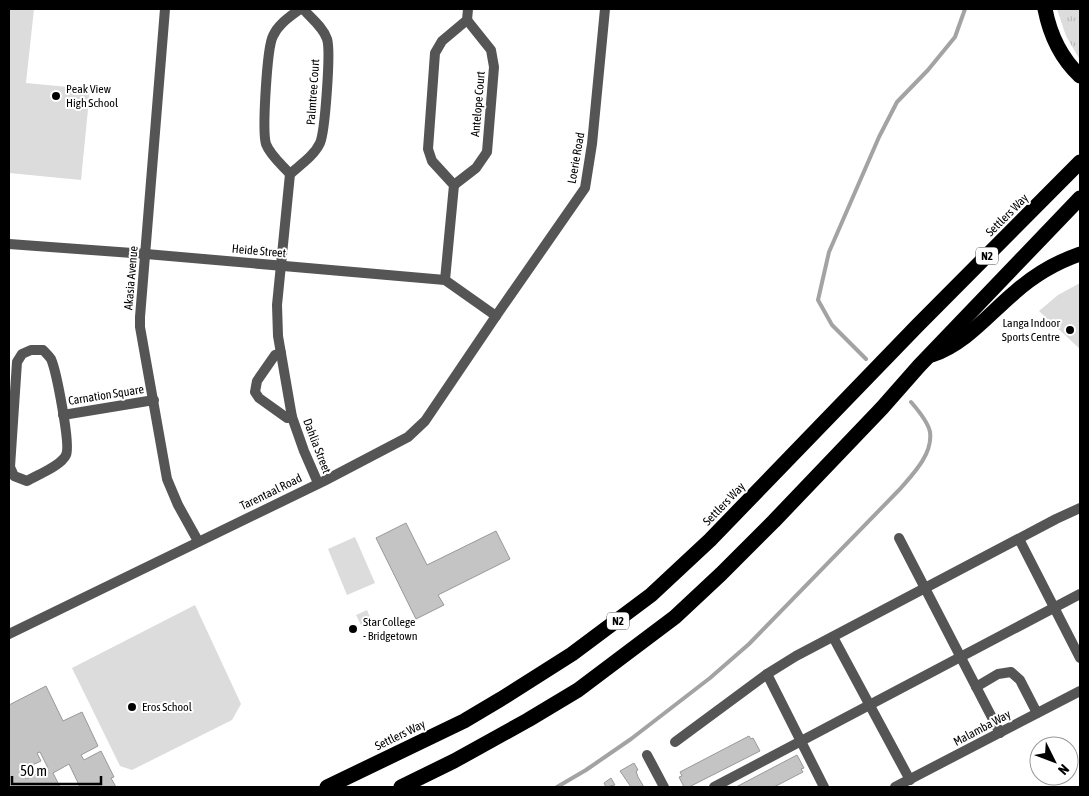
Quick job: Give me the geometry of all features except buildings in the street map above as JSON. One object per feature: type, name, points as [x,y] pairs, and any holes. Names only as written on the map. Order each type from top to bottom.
[{"type":"highway","points":[[1045,9],[1056,44],[1080,76]]},
{"type":"highway","name":"Settlers Way","points":[[328,787],[501,700],[572,654],[631,611],[710,540],[1080,162]]},
{"type":"highway","name":"N2","points":[[401,787],[454,761],[544,711],[589,682],[668,623],[728,568],[1080,198]]},
{"type":"highway","points":[[923,361],[951,347],[981,324],[1016,290],[1049,268],[1080,254]]},
{"type":"street","name":"Akasia Avenue","points":[[165,9],[140,327],[170,488],[198,541]]},
{"type":"street","name":"Palmtree Court","points":[[302,9],[320,27],[327,39],[328,58],[324,115],[320,143],[311,155],[290,174],[271,152],[265,140],[268,70],[273,36],[284,22],[302,9]]},
{"type":"street","points":[[468,9],[467,20],[442,42],[435,53],[428,149],[432,161],[454,185],[445,280],[496,316]]},
{"type":"street","name":"Loerie Road","points":[[496,316],[585,188],[592,144],[605,9]]},
{"type":"street","name":"Antelope Court","points":[[454,185],[476,168],[487,152],[494,67],[492,50],[467,20]]},
{"type":"street","points":[[280,265],[290,174]]},
{"type":"street","name":"Heide Street","points":[[9,244],[445,280]]},
{"type":"street","name":"Dahlia Street","points":[[280,265],[276,311],[292,417],[299,439],[318,483]]},
{"type":"street","name":"Tarentaal Road","points":[[9,634],[408,437],[429,416],[496,316]]},
{"type":"street","name":"Carnation Square","points":[[31,350],[43,350],[51,358],[63,415],[67,447],[66,455],[58,464],[27,481],[14,476],[10,468],[10,432],[17,362],[22,354],[31,350]]},
{"type":"street","name":"Dahlia Street","points":[[281,353],[275,354],[257,381],[255,392],[260,398],[287,418],[292,417]]},
{"type":"street","name":"Carnation Square","points":[[63,415],[154,400]]},
{"type":"street","points":[[675,742],[766,674],[796,656],[1019,539],[1078,511]]},
{"type":"street","points":[[899,538],[1000,733]]},
{"type":"street","points":[[1019,539],[1080,658]]},
{"type":"street","points":[[714,787],[1080,594]]},
{"type":"street","points":[[834,637],[910,780]]},
{"type":"street","points":[[976,687],[998,674],[1011,672],[1020,680],[1037,713]]},
{"type":"street","points":[[766,674],[824,787]]},
{"type":"street","name":"Malamba Way","points":[[895,787],[1080,691]]},
{"type":"street","points":[[647,754],[664,787]]},
{"type":"green space","points":[[9,9],[34,9],[26,83],[90,89],[81,180],[9,173]]},
{"type":"green space","points":[[1057,9],[1080,9],[1080,60],[1066,36]]},
{"type":"green space","name":"Langa Indoor Sports Centre","points":[[1080,283],[1080,349],[1039,311],[1058,295]]},
{"type":"green space","points":[[355,537],[375,583],[347,595],[328,549]]},
{"type":"green space","points":[[195,605],[241,704],[232,720],[132,770],[120,766],[72,668]]},
{"type":"green space","points":[[367,610],[372,622],[362,627],[356,615]]},
{"type":"waterway","points":[[866,359],[832,325],[818,300],[829,252],[879,137],[897,102],[928,70],[955,37],[965,9]]},
{"type":"waterway","points":[[557,787],[586,770],[631,739],[710,678],[749,644],[900,489],[921,463],[930,440],[927,424],[911,402]]},
{"type":"place","name":"Peak View High School","points":[[56,96]]},
{"type":"place","name":"Langa Indoor Sports Centre","points":[[1070,330]]},
{"type":"place","name":"Star College - Bridgetown","points":[[353,629]]},
{"type":"place","name":"Eros School","points":[[132,707]]}]
